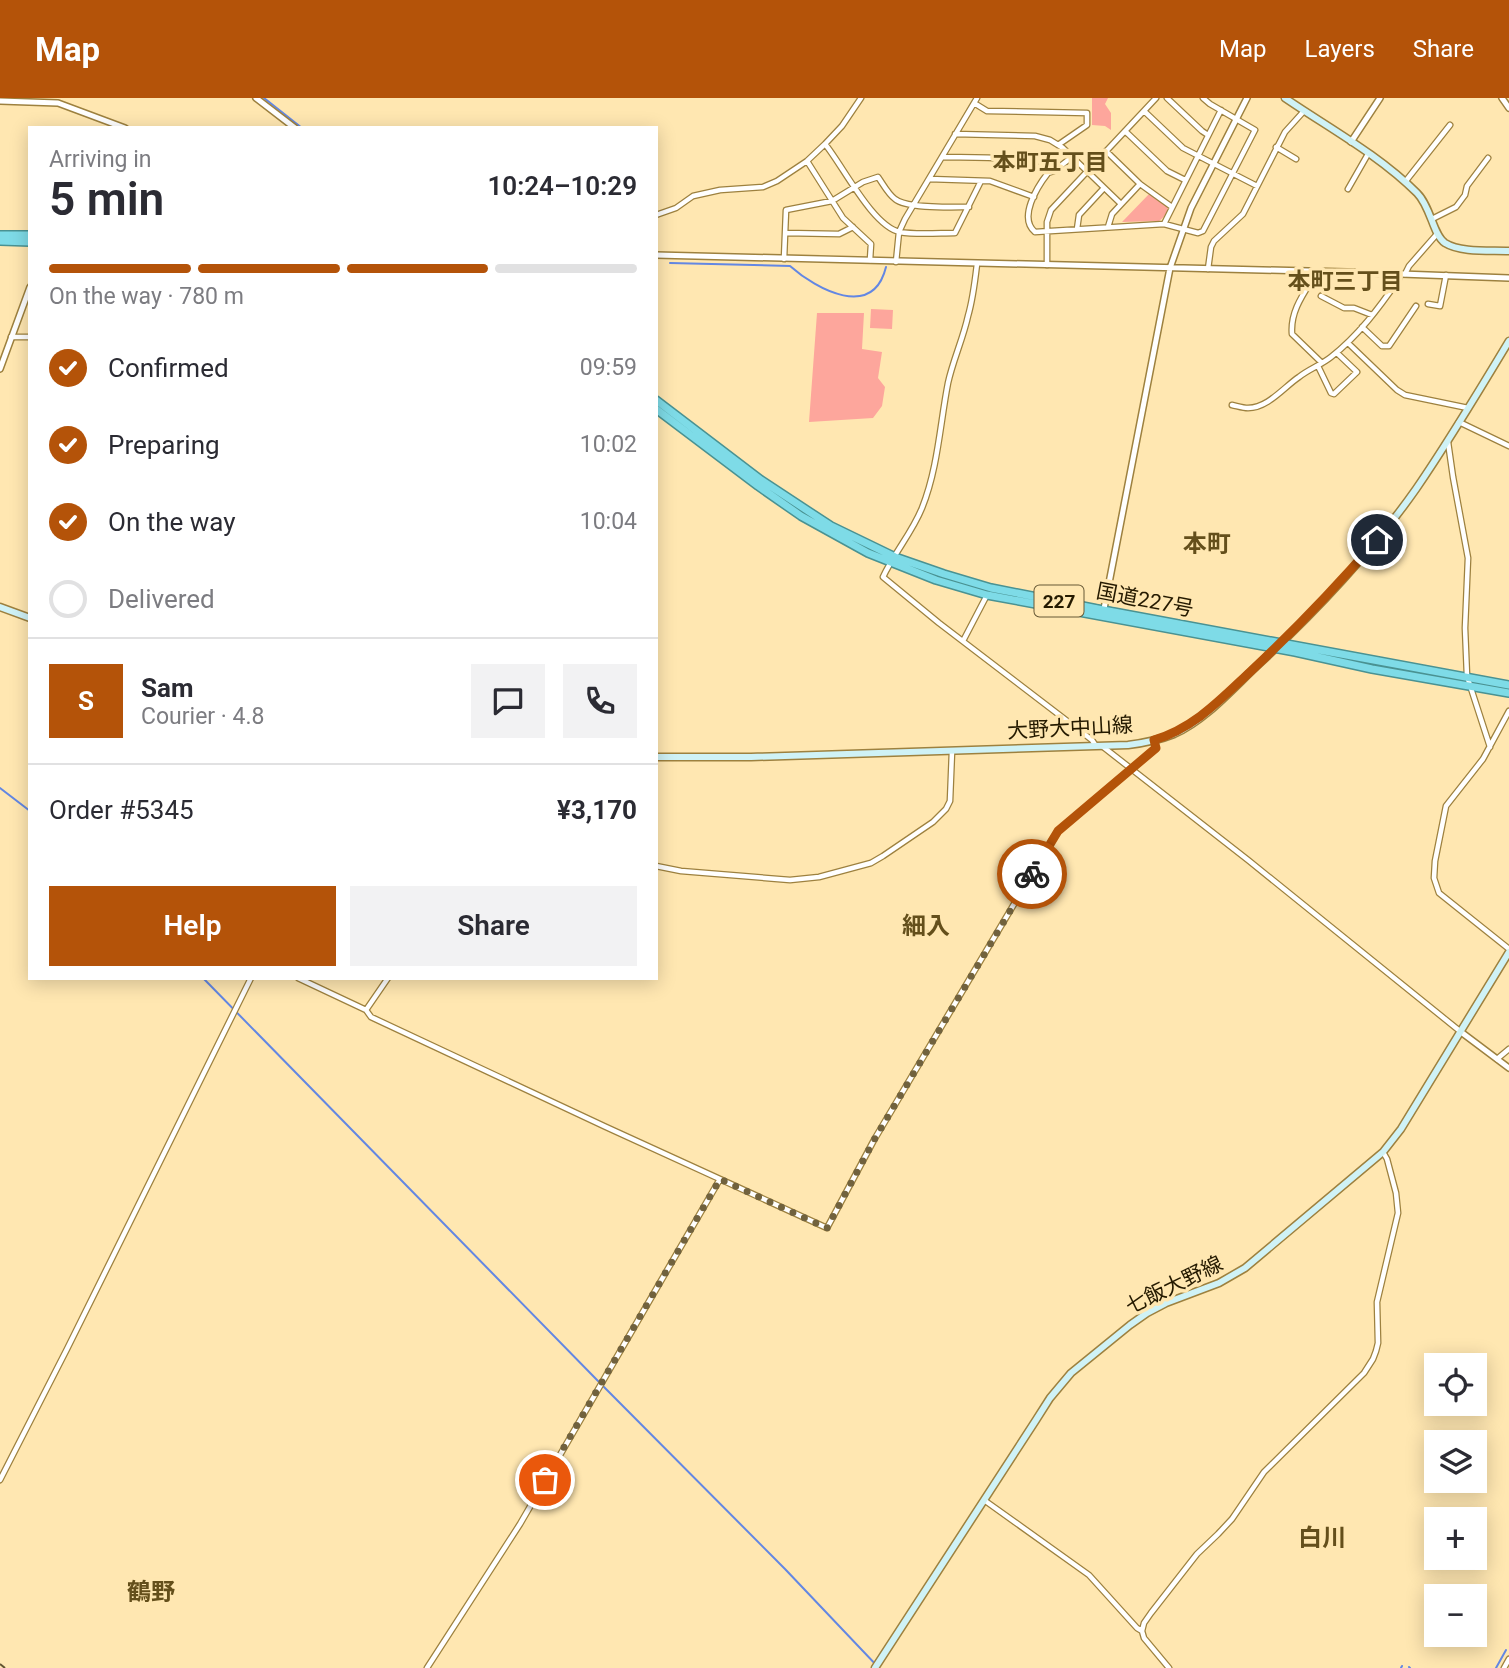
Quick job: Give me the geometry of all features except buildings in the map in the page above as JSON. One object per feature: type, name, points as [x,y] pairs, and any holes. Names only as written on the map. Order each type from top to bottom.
[{"type":"highway","points":[[0,235],[28,235]]},
{"type":"highway","points":[[0,241],[28,242]]},
{"type":"highway","name":"国道227号","points":[[658,402],[788,499],[893,560]]},
{"type":"highway","name":"国道227号","points":[[658,411],[801,516],[831,534],[936,580],[1372,669],[1509,693]]},
{"type":"highway","name":"国道227号","points":[[1103,613],[1509,685]]},
{"type":"main road","points":[[1286,98],[1405,182],[1425,203],[1437,234],[1445,243],[1460,248],[1509,251]]},
{"type":"main road","name":"大野大中山線","points":[[658,757],[751,757],[1128,745],[1176,733],[1195,721],[1282,643],[1377,540],[1415,490],[1509,341]]},
{"type":"main road","points":[[0,607],[28,617]]},
{"type":"main road","name":"七飯大野線","points":[[877,1666],[1050,1398],[1071,1373],[1147,1313],[1219,1283],[1245,1268],[1383,1152],[1401,1129],[1509,951]]},
{"type":"street","points":[[256,98],[292,126]]},
{"type":"street","points":[[658,214],[676,208],[693,196],[720,190],[769,186],[807,161],[825,144],[842,126],[861,98]]},
{"type":"street","points":[[1047,265],[1048,215],[1051,210],[1156,98]]},
{"type":"street","points":[[1167,98],[1208,135]]},
{"type":"street","points":[[1072,158],[1048,173],[1034,197],[1029,207],[1028,222],[1031,230],[1047,232],[1164,224],[1198,233],[1203,231],[1255,130],[1203,98]]},
{"type":"street","points":[[1103,613],[1170,268],[1191,208],[1247,98]]},
{"type":"street","points":[[1351,142],[1380,98]]},
{"type":"street","points":[[1502,98],[1508,106]]},
{"type":"street","points":[[896,261],[899,232],[975,100],[987,110],[1087,113],[1087,125],[1058,145]]},
{"type":"street","points":[[0,101],[58,103],[120,126]]},
{"type":"street","points":[[1164,224],[1220,110]]},
{"type":"street","points":[[1144,111],[1183,148],[1257,186]]},
{"type":"street","points":[[1208,270],[1214,241],[1243,214],[1276,147],[1285,132],[1304,111]]},
{"type":"street","points":[[1405,182],[1450,125]]},
{"type":"street","points":[[1125,131],[1167,171],[1185,180]]},
{"type":"street","points":[[955,134],[1043,138],[1058,145],[1121,204]]},
{"type":"street","points":[[825,144],[883,224],[899,232],[955,233],[981,181]]},
{"type":"street","points":[[1276,147],[1296,159]]},
{"type":"street","points":[[1106,151],[1140,184],[1172,206]]},
{"type":"street","points":[[1348,189],[1368,154]]},
{"type":"street","points":[[942,157],[1016,160],[1044,169],[1048,173]]},
{"type":"street","points":[[1432,219],[1456,207],[1465,195],[1467,186],[1488,159]]},
{"type":"street","points":[[807,161],[843,218],[871,244],[870,260]]},
{"type":"street","points":[[784,259],[786,210],[832,201],[863,182],[878,177],[896,200],[913,205],[969,208]]},
{"type":"street","points":[[928,179],[990,181],[1034,197]]},
{"type":"street","points":[[1108,227],[1112,214],[1140,184]]},
{"type":"street","points":[[1077,229],[1079,215],[1104,188]]},
{"type":"street","points":[[785,233],[839,234],[853,227]]},
{"type":"street","points":[[1232,405],[1248,408],[1262,404],[1309,369],[1320,365],[1336,353],[1362,327],[1437,234]]},
{"type":"street","points":[[658,255],[1509,278]]},
{"type":"street","points":[[977,264],[968,318],[947,387],[928,492],[917,519],[883,577],[1248,860],[1509,1068]]},
{"type":"street","points":[[1317,272],[1295,308],[1292,334],[1320,365],[1331,393],[1334,394],[1357,372],[1336,353]]},
{"type":"street","points":[[1428,304],[1440,306],[1446,275]]},
{"type":"street","points":[[0,369],[28,293]]},
{"type":"street","points":[[1321,296],[1344,308],[1354,308],[1372,315]]},
{"type":"street","points":[[1362,327],[1382,346],[1389,345],[1416,306]]},
{"type":"street","points":[[11,337],[28,337]]},
{"type":"street","points":[[1348,342],[1405,395],[1468,408]]},
{"type":"street","points":[[1459,422],[1509,446]]},
{"type":"street","points":[[1448,440],[1468,558],[1465,628],[1467,676],[1490,747]]},
{"type":"street","points":[[963,641],[989,591]]},
{"type":"street","points":[[1509,711],[1483,759],[1446,806],[1434,878],[1439,893],[1509,951]]},
{"type":"street","points":[[302,980],[366,1010],[371,1017],[827,1228],[874,1140],[1058,831],[1156,748],[1154,740]]},
{"type":"street","points":[[658,866],[790,880],[819,877],[871,863],[933,822],[946,809],[950,800],[952,751]]},
{"type":"street","points":[[0,1480],[250,980]]},
{"type":"street","points":[[366,1010],[387,980]]},
{"type":"street","points":[[1497,1059],[1509,1049]]},
{"type":"street","points":[[1169,1668],[1144,1638],[1144,1623],[1197,1554],[1232,1519],[1264,1472],[1364,1373],[1373,1359],[1378,1343],[1377,1302],[1398,1213],[1396,1193],[1383,1152]]},
{"type":"street","points":[[427,1668],[520,1524],[720,1179]]},
{"type":"street","points":[[984,1500],[1089,1575],[1142,1631]]},
{"type":"street","points":[[1504,1668],[1509,1659]]},
{"type":"shaded area","points":[[1092,98],[1108,98],[1105,104],[1111,113],[1111,130],[1105,126],[1092,125]]},
{"type":"shaded area","points":[[1150,193],[1168,205],[1163,218],[1159,221],[1122,222]]},
{"type":"shaded area","points":[[871,309],[893,310],[892,329],[870,328]]},
{"type":"shaded area","points":[[817,313],[864,313],[862,349],[882,352],[878,378],[885,387],[882,406],[873,418],[809,422]]},
{"type":"waterway","points":[[264,98],[299,126]]},
{"type":"waterway","points":[[670,263],[790,266],[829,291],[857,296],[869,293],[879,283],[886,267]]},
{"type":"waterway","points":[[0,788],[28,809]]},
{"type":"waterway","points":[[205,980],[599,1382]]},
{"type":"waterway","points":[[603,1386],[879,1668]]},
{"type":"waterway","points":[[1496,1668],[1506,1650]]},
{"type":"railway","points":[[0,1664],[5,1668]]},
{"type":"way so far","points":[[545,1480],[720,1179],[827,1228],[874,1140],[1032,874]]},
{"type":"district","name":"本町五丁目","points":[[1050,162]]},
{"type":"district","name":"本町三丁目","points":[[1345,281]]},
{"type":"district","name":"本町","points":[[1207,544]]},
{"type":"district","name":"細入","points":[[926,926]]},
{"type":"district","name":"白川","points":[[1322,1538]]},
{"type":"district","name":"鶴野","points":[[151,1592]]},
{"type":"route","points":[[1032,874],[1058,831],[1156,748],[1154,740],[1176,733],[1207,712],[1288,637],[1377,540]]}]
